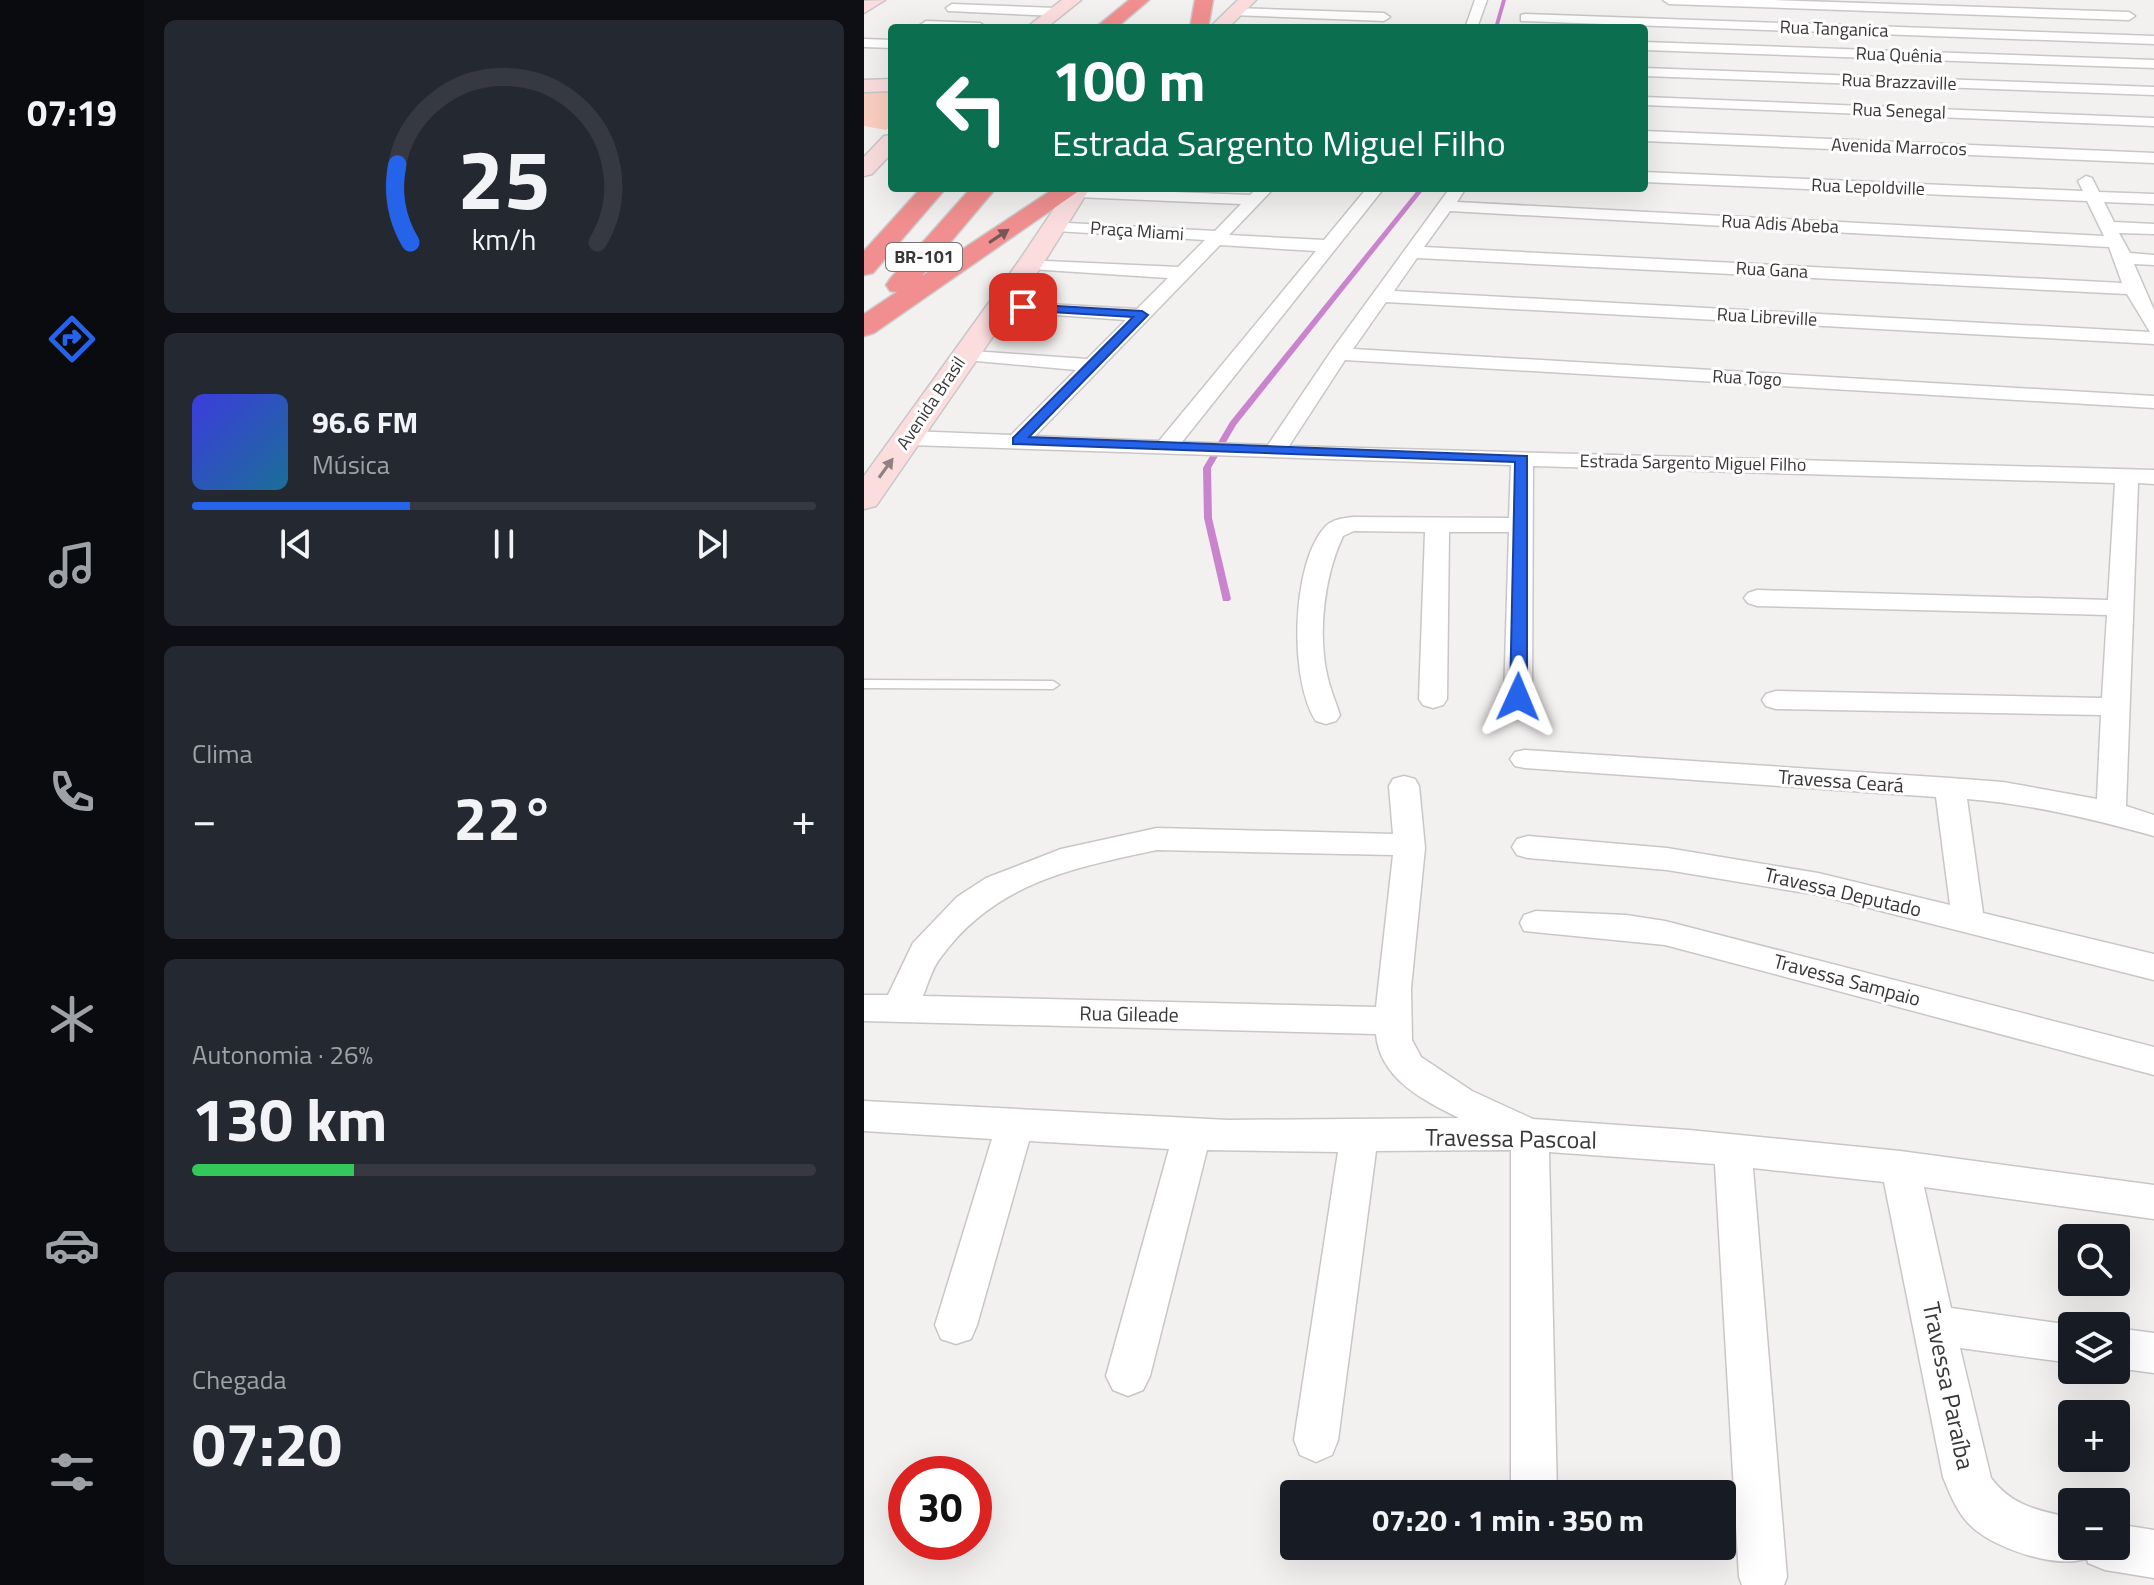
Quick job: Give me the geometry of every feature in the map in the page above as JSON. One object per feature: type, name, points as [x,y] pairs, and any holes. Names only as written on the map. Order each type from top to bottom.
[{"type":"highway","points":[[1109,24],[1140,0]]},
{"type":"highway","points":[[1200,24],[1204,0]]},
{"type":"highway","name":"BR-101","points":[[864,267],[930,192]]},
{"type":"highway","name":"BR-101","points":[[864,326],[981,192]]},
{"type":"highway","points":[[864,326],[1071,192]]},
{"type":"street","points":[[864,8],[877,0]]},
{"type":"street","points":[[928,24],[965,0]]},
{"type":"street","points":[[1040,24],[1073,0]]},
{"type":"street","points":[[1472,24],[1481,0]]},
{"type":"street","points":[[1523,23],[1530,0]]},
{"type":"street","points":[[1669,0],[2135,21]]},
{"type":"street","points":[[2118,0],[2149,40],[2154,56]]},
{"type":"street","points":[[1222,24],[1242,6],[1382,22],[1392,1]]},
{"type":"street","points":[[952,8],[1056,12]]},
{"type":"street","name":"Rua Tanganica","points":[[1523,23],[1560,24]]},
{"type":"street","name":"Rua Tanganica","points":[[1648,26],[2149,40]]},
{"type":"street","points":[[864,43],[888,44]]},
{"type":"street","name":"Rua Quênia","points":[[1648,46],[2154,64]]},
{"type":"street","name":"Rua Brazzaville","points":[[1648,72],[2154,91]]},
{"type":"street","points":[[864,86],[888,85]]},
{"type":"street","name":"Rua Senegal","points":[[1648,101],[2154,122]]},
{"type":"street","name":"Avenida Marrocos","points":[[1648,136],[2154,158]]},
{"type":"street","points":[[864,169],[887,137]]},
{"type":"street","points":[[2077,154],[2092,196],[2142,295],[2154,327]]},
{"type":"street","name":"Rua Lepoldville","points":[[1648,177],[2154,199]]},
{"type":"street","name":"Avenida Brasil","points":[[864,499],[998,305],[1030,264],[1074,192]]},
{"type":"street","points":[[1186,192],[1260,194]]},
{"type":"street","points":[[909,438],[1166,447],[1373,192]]},
{"type":"street","points":[[1274,452],[1339,354],[1455,192]]},
{"type":"street","points":[[1018,441],[1260,194]]},
{"type":"street","name":"Rua Adis Abeba","points":[[1445,206],[2116,242]]},
{"type":"street","name":"Praça Miami","points":[[1056,226],[1218,238]]},
{"type":"street","points":[[2116,242],[2154,229]]},
{"type":"street","points":[[1218,238],[1329,246]]},
{"type":"street","points":[[2116,242],[2154,260]]},
{"type":"street","name":"Rua Gana","points":[[1412,252],[2142,295]]},
{"type":"street","points":[[1030,264],[1183,273]]},
{"type":"street","name":"Rua Libreville","points":[[1381,296],[2154,338]]},
{"type":"street","points":[[998,305],[1142,315]]},
{"type":"street","points":[[965,354],[1092,365]]},
{"type":"street","name":"Rua Togo","points":[[1339,354],[2154,402]]},
{"type":"street","name":"Estrada Sargento Miguel Filho","points":[[1166,447],[2141,476]]},
{"type":"street","points":[[1518,697],[1522,459]]},
{"type":"street","points":[[2111,812],[2122,608],[2141,476]]},
{"type":"street","points":[[1326,715],[1313,675],[1311,618],[1319,572],[1332,533],[1338,527],[1354,524],[1520,525]]},
{"type":"street","points":[[1433,699],[1437,524]]},
{"type":"street","points":[[1757,598],[2122,608]]},
{"type":"street","points":[[1776,700],[2115,707]]},
{"type":"street","name":"Travessa Ceará","points":[[1525,759],[1950,788],[2053,799],[2111,812],[2154,826]]},
{"type":"street","points":[[1404,786],[1409,845],[1395,975],[1393,1021],[1398,1056],[1423,1079],[1530,1135],[1534,1480]]},
{"type":"street","points":[[1950,788],[1968,920]]},
{"type":"street","points":[[876,1015],[925,952],[969,905],[997,886],[1072,857],[1157,839],[1409,845]]},
{"type":"street","name":"Travessa Deputado","points":[[1528,847],[1667,859],[1818,884],[2154,967]]},
{"type":"street","name":"Travessa Sampaio","points":[[1536,923],[1626,927],[1665,933],[2154,1061]]},
{"type":"street","name":"Rua Gileade","points":[[876,1015],[1393,1021]]},
{"type":"street","name":"Travessa Pascoal","points":[[864,1116],[1192,1135],[1359,1138],[1530,1135],[1733,1150],[1900,1167],[2154,1202]]},
{"type":"street","points":[[956,1325],[1015,1124]]},
{"type":"street","points":[[1128,1376],[1192,1135]]},
{"type":"street","points":[[1316,1440],[1359,1138]]},
{"type":"street","points":[[1733,1150],[1763,1577]]},
{"type":"street","name":"Travessa Paraíba","points":[[1900,1167],[1966,1477],[1975,1498],[1992,1517],[2058,1537]]},
{"type":"street","points":[[1936,1326],[2058,1341]]},
{"type":"street","points":[[2130,1350],[2154,1353]]},
{"type":"street","points":[[2130,1550],[2154,1554]]},
{"type":"lane","points":[[864,684],[1053,685]]},
{"type":"shaded area","points":[[888,87],[886,130],[864,126],[864,89]]},
{"type":"waterway","points":[[1497,24],[1504,0]]},
{"type":"waterway","points":[[1226,599],[1208,518],[1207,468],[1233,424],[1419,192]]},
{"type":"route","points":[[1023,307],[1142,315],[1018,441],[1522,459],[1518,697]]}]
